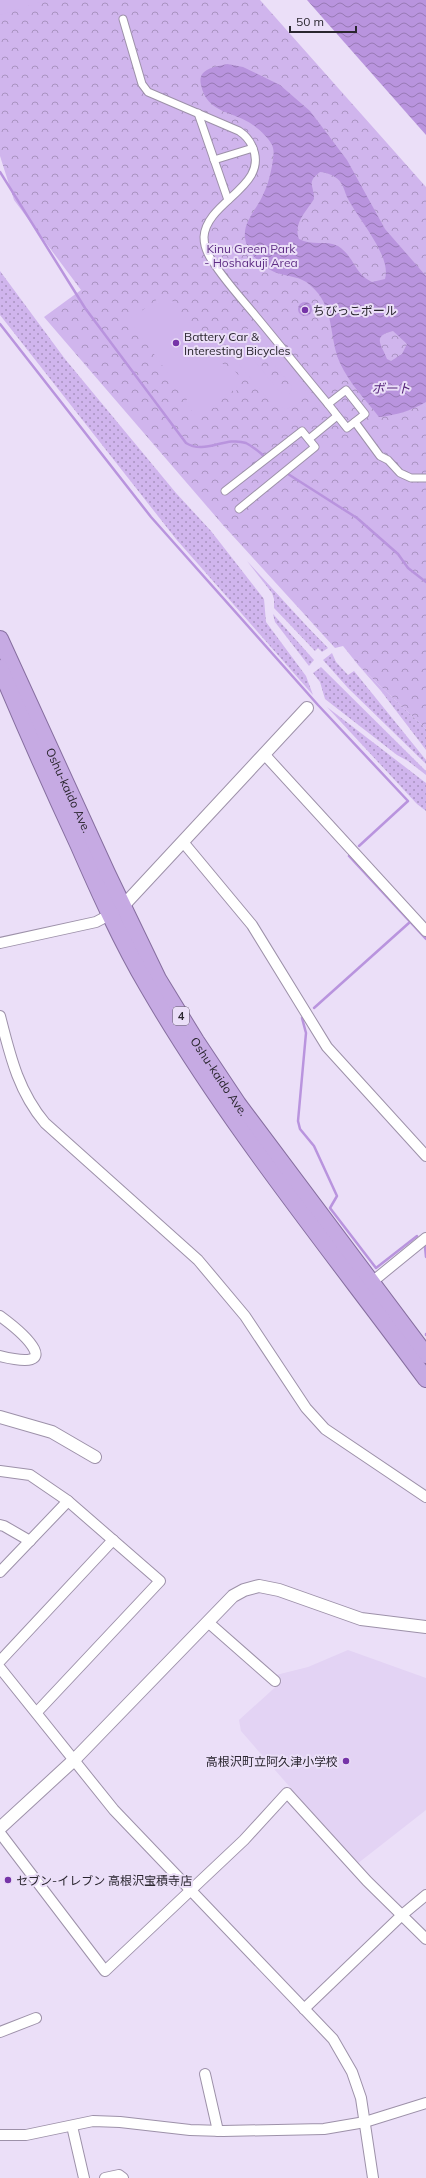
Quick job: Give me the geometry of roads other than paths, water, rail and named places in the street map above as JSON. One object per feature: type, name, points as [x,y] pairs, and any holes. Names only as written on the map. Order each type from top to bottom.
[{"type":"highway","name":"Oshu-kaido Ave.","points":[[0,639],[117,911],[147,986],[184,1048],[223,1106],[426,1379]]},
{"type":"highway","name":"Oshu-kaido Ave.","points":[[0,668],[117,911],[196,1041],[238,1104],[426,1355]]},
{"type":"street","points":[[123,19],[144,88],[148,92],[244,134],[253,148],[255,161],[254,169],[245,183],[211,219],[205,230],[205,245],[221,273],[347,428],[365,414],[346,390],[328,404]]},
{"type":"street","points":[[198,113],[228,200]]},
{"type":"street","points":[[214,160],[253,148]]},
{"type":"street","points":[[309,439],[337,416]]},
{"type":"street","points":[[355,422],[380,456],[388,460],[400,473],[411,478],[426,478]]},
{"type":"street","points":[[225,491],[302,430],[315,447],[240,509]]},
{"type":"street","points":[[0,942],[104,920],[117,911],[183,842],[306,708]]},
{"type":"street","points":[[264,754],[426,931]]},
{"type":"street","points":[[183,842],[252,925],[327,1047],[426,1156]]},
{"type":"street","points":[[0,1016],[15,1074],[27,1099],[45,1122],[198,1260],[245,1316],[306,1408],[325,1429],[426,1497]]},
{"type":"street","points":[[372,1282],[426,1238]]},
{"type":"street","points":[[0,1316],[21,1332],[34,1347],[35,1353],[34,1358],[29,1361],[0,1356]]},
{"type":"street","points":[[0,1417],[52,1432],[95,1457]]},
{"type":"street","points":[[0,1471],[30,1475],[68,1501],[160,1581],[37,1712]]},
{"type":"street","points":[[0,1572],[68,1501]]},
{"type":"street","points":[[0,1525],[30,1541]]},
{"type":"street","points":[[0,1661],[113,1540]]},
{"type":"street","points":[[426,1627],[361,1619],[279,1590],[259,1586],[244,1590],[233,1596],[209,1623],[74,1760],[1,1826],[105,1971],[189,1890],[244,1840],[287,1792],[367,1881],[426,1939]]},
{"type":"street","points":[[209,1623],[275,1681]]},
{"type":"street","points":[[0,1668],[37,1712],[114,1810],[333,2040],[352,2072],[361,2098],[373,2178]]},
{"type":"street","points":[[304,2009],[402,1915],[426,1895]]},
{"type":"street","points":[[0,2032],[36,2018]]},
{"type":"street","points":[[205,2074],[218,2131]]},
{"type":"street","points":[[0,2135],[26,2135],[93,2122],[120,2122],[190,2130],[218,2131],[324,2129],[365,2122],[426,2104]]},
{"type":"street","points":[[72,2126],[84,2178]]},
{"type":"street","points":[[105,2178],[119,2175],[123,2178]]},
{"type":"water","points":[[307,0],[426,0],[426,135]]},
{"type":"water","name":"ボート","points":[[227,64],[243,67],[280,85],[310,111],[347,160],[385,229],[426,276],[426,402],[403,412],[379,417],[353,384],[340,363],[336,353],[328,312],[318,294],[310,285],[302,280],[277,273],[266,268],[256,259],[246,244],[246,227],[250,216],[267,186],[274,155],[272,145],[264,134],[246,120],[215,107],[209,102],[204,94],[201,85],[202,75],[208,69]],"holes":[[[320,172],[332,175],[340,181],[352,206],[379,249],[384,260],[386,270],[385,279],[372,282],[366,278],[346,253],[338,246],[329,243],[308,242],[299,239],[299,223],[314,199],[312,181]],[[393,331],[407,344],[402,354],[391,361],[387,359],[381,345],[380,338],[386,333]]]},
{"type":"water","name":"ちびっこポール","points":[[305,302],[310,304],[312,309],[310,314],[305,316],[300,314],[298,309],[300,304]]},
{"type":"waterway","points":[[0,172],[85,308],[186,443],[200,447],[238,441],[248,444],[263,455]]},
{"type":"waterway","points":[[0,324],[151,517],[318,705],[408,801],[359,846]]},
{"type":"waterway","points":[[288,474],[357,518],[398,554],[408,568],[426,582]]},
{"type":"waterway","points":[[349,856],[426,939]]},
{"type":"waterway","points":[[314,1008],[410,922]]},
{"type":"waterway","points":[[302,1018],[306,1033],[298,1121],[300,1129],[314,1146],[337,1196],[330,1208],[376,1268],[417,1236]]},
{"type":"waterway","points":[[425,1247],[426,1257]]},
{"type":"place","name":"ちびっこポール","points":[[305,310]]},
{"type":"place","name":"Battery Car & Interesting Bicycles","points":[[176,343]]},
{"type":"place","name":"高根沢町立阿久津小学校","points":[[346,1761]]},
{"type":"place","name":"セブン-イレブン 高根沢宝積寺店","points":[[8,1880]]},
{"type":"park label","name":"Kinu Green Park - Hoshakuji Area","points":[[251,255]]}]
